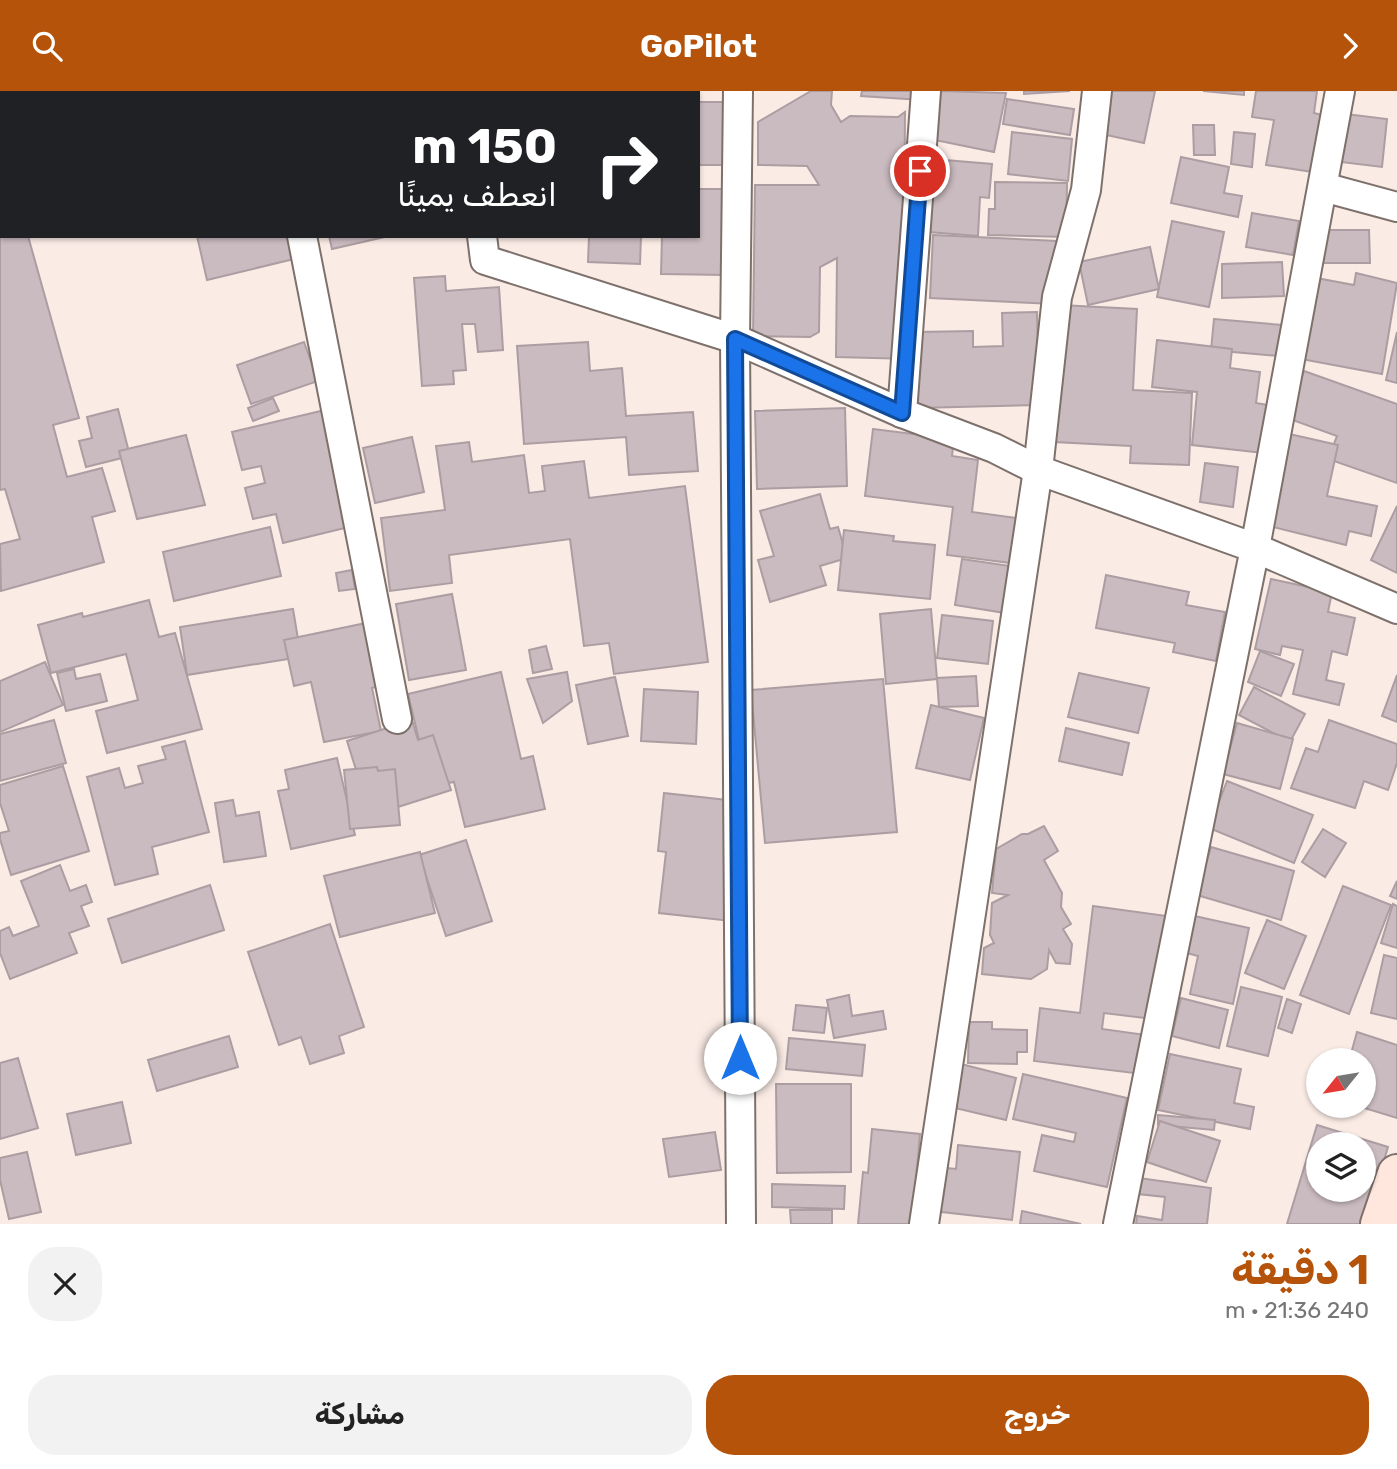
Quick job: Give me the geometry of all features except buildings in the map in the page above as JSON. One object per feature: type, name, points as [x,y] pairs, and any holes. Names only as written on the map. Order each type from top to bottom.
[{"type":"main road","points":[[1380,1224],[1397,1174]]},
{"type":"street","points":[[738,91],[735,339],[741,1224]]},
{"type":"street","points":[[902,413],[926,91]]},
{"type":"street","points":[[924,1224],[1038,470],[1057,297],[1086,190],[1097,91]]},
{"type":"street","points":[[1118,1224],[1255,548],[1340,91]]},
{"type":"street","points":[[1323,187],[1397,207]]},
{"type":"street","points":[[302,238],[397,719]]},
{"type":"street","points":[[482,238],[485,260],[735,339],[902,413],[994,448],[1038,470],[1255,548],[1397,609]]},
{"type":"route","points":[[740,1058],[735,339],[902,413],[920,171]]}]
